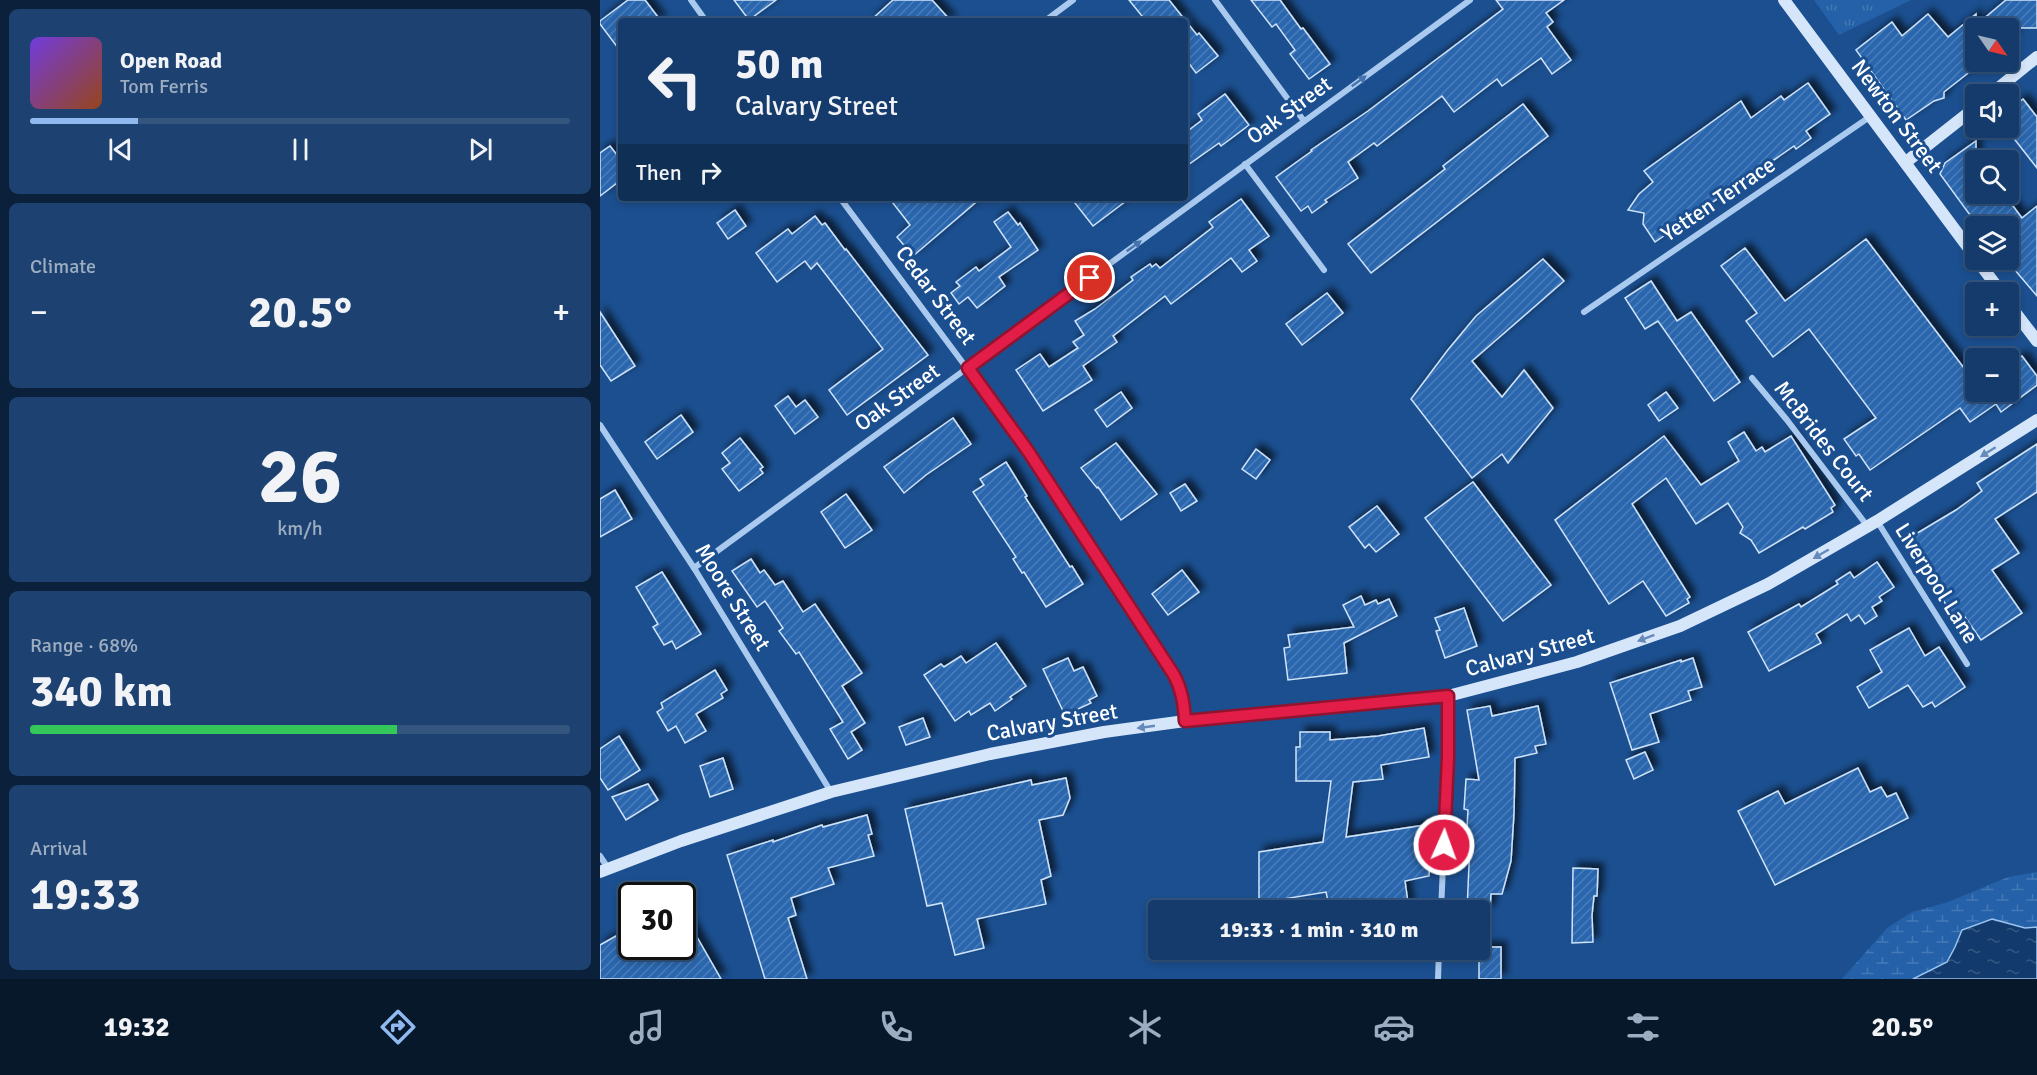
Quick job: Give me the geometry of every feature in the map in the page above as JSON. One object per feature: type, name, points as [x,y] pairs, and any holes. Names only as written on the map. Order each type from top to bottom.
[{"type":"street","points":[[691,0],[704,18]]},
{"type":"street","points":[[1049,18],[1073,0]]},
{"type":"street","points":[[1215,0],[1304,121]]},
{"type":"street","name":"Oak Street","points":[[694,568],[1470,0]]},
{"type":"street","name":"Newton Street","points":[[1784,0],[1965,244]]},
{"type":"street","points":[[2003,84],[2037,57]]},
{"type":"street","name":"Yetten Terrace","points":[[1584,312],[1872,116]]},
{"type":"street","points":[[1906,162],[1965,116]]},
{"type":"street","points":[[1245,164],[1323,270]]},
{"type":"street","name":"Cedar Street","points":[[842,201],[1028,451],[1174,675],[1182,696],[1185,721]]},
{"type":"street","name":"Newton Street","points":[[1984,270],[1993,282]]},
{"type":"street","points":[[2019,317],[2037,341]]},
{"type":"street","name":"McBrides Court","points":[[1752,378],[1872,524]]},
{"type":"street","name":"Calvary Street","points":[[604,870],[713,830],[831,792],[990,754],[1104,732],[1185,721],[1448,696],[1577,662],[1680,626],[1768,584],[1872,524],[2037,420]]},
{"type":"street","name":"Moore Street","points":[[600,424],[694,568],[831,792]]},
{"type":"street","name":"Liverpool Lane","points":[[1872,524],[1967,664]]},
{"type":"street","points":[[1441,900],[1448,757],[1448,696]]},
{"type":"street","points":[[600,856],[604,870]]},
{"type":"street","points":[[1438,979],[1439,960]]},
{"type":"green space","points":[[1814,0],[1911,0],[1839,35]]},
{"type":"green space","points":[[2037,872],[2037,927],[1962,930],[1946,962],[1913,979],[1842,979],[1887,928],[1912,912],[1948,902],[2008,877]]},
{"type":"water","points":[[1992,919],[2025,928],[2037,927],[2037,979],[1913,979],[1947,962],[1962,930]]},
{"type":"building","points":[[628,0],[645,0],[659,18],[618,18],[618,48],[600,21]]},
{"type":"building","points":[[734,0],[776,0],[752,18],[748,18]]},
{"type":"building","points":[[893,0],[932,0],[948,18],[873,18]]},
{"type":"building","points":[[1129,0],[1169,0],[1183,18],[1144,18]]},
{"type":"building","points":[[1251,0],[1280,0],[1330,64],[1309,79],[1290,54],[1295,50],[1276,24],[1272,27]]},
{"type":"building","points":[[1496,0],[1564,0],[1546,13],[1553,22],[1547,27],[1571,60],[1552,74],[1541,58],[1502,86],[1497,79],[1454,112],[1442,96],[1377,146],[1374,143],[1348,162],[1358,178],[1325,200],[1327,202],[1312,213],[1308,206],[1301,211],[1276,177],[1503,9]]},
{"type":"building","points":[[2006,0],[2037,0],[2037,28],[2019,30],[2019,18],[1984,18]]},
{"type":"building","points":[[1928,14],[1948,37],[1965,23],[1965,72],[1970,72],[1944,92],[1944,98],[1934,101],[1906,120],[1856,50],[1892,22],[1902,36]]},
{"type":"building","points":[[1188,24],[1218,56],[1196,73],[1188,62]]},
{"type":"building","points":[[1808,83],[1830,114],[1806,131],[1811,138],[1796,149],[1794,146],[1655,242],[1643,224],[1644,213],[1628,210],[1639,194],[1653,182],[1644,171],[1741,101],[1751,118],[1781,96],[1784,100]]},
{"type":"building","points":[[1225,94],[1249,125],[1221,146],[1219,143],[1188,165],[1188,131],[1202,120],[1198,114]]},
{"type":"building","points":[[2023,99],[2037,117],[2037,168],[2013,138],[2019,138],[2019,102]]},
{"type":"building","points":[[1523,104],[1548,136],[1371,273],[1348,244],[1445,169],[1443,166]]},
{"type":"building","points":[[1976,141],[1976,150],[1965,150],[1965,204],[2012,204],[2022,218],[2037,206],[2037,296],[2015,270],[2019,270],[2019,216],[1971,216],[1940,174],[1945,163]]},
{"type":"building","points":[[610,146],[618,156],[618,182],[600,196],[600,153]]},
{"type":"building","points":[[1241,199],[1269,236],[1249,250],[1257,261],[1242,272],[1231,258],[1171,304],[1165,296],[1113,336],[1117,342],[1083,366],[1092,380],[1043,411],[1016,370],[1040,354],[1049,367],[1078,348],[1073,342],[1084,335],[1075,321],[1095,309],[1133,280],[1131,277],[1150,264],[1152,267],[1156,264],[1160,268],[1213,227],[1209,222]]},
{"type":"building","points":[[891,201],[977,201],[913,256],[897,237],[910,225]]},
{"type":"building","points":[[1073,201],[1126,201],[1093,226]]},
{"type":"building","points":[[735,210],[746,226],[728,239],[717,223]]},
{"type":"building","points":[[1008,212],[1018,225],[1020,223],[1038,250],[999,277],[1005,286],[977,308],[968,297],[959,304],[951,293],[960,286],[956,282],[976,267],[979,271],[1011,247],[994,222]]},
{"type":"building","points":[[815,216],[822,225],[825,223],[928,355],[847,415],[829,390],[883,349],[817,263],[811,269],[805,261],[777,282],[756,253],[788,229],[792,234]]},
{"type":"building","points":[[1866,239],[1965,370],[1965,402],[2014,402],[2001,412],[1996,404],[1970,422],[1960,408],[1870,470],[1859,454],[1856,456],[1844,439],[1876,418],[1809,329],[1773,357],[1746,321],[1757,313],[1721,266],[1745,248],[1785,301]]},
{"type":"building","points":[[1543,259],[1564,281],[1472,361],[1502,397],[1524,370],[1553,408],[1508,463],[1502,454],[1472,478],[1411,399],[1476,316]]},
{"type":"building","points":[[1651,281],[1677,321],[1691,312],[1740,382],[1714,401],[1658,321],[1645,329],[1625,298]]},
{"type":"building","points":[[1327,293],[1343,313],[1302,345],[1286,324]]},
{"type":"building","points":[[600,312],[635,366],[611,381],[600,365]]},
{"type":"building","points":[[2022,356],[2037,376],[2037,385],[2019,398],[2019,358]]},
{"type":"building","points":[[1121,392],[1132,408],[1107,427],[1095,410]]},
{"type":"building","points":[[1666,392],[1678,408],[1659,421],[1648,405]]},
{"type":"building","points":[[788,396],[796,407],[805,400],[818,417],[795,434],[775,406]]},
{"type":"building","points":[[681,415],[693,432],[657,459],[645,442]]},
{"type":"building","points":[[953,418],[971,444],[904,493],[884,467]]},
{"type":"building","points":[[1744,432],[1756,451],[1762,447],[1765,452],[1791,436],[1835,505],[1831,508],[1833,512],[1759,553],[1751,540],[1740,533],[1743,527],[1728,503],[1696,524],[1666,478],[1632,504],[1690,597],[1687,599],[1689,603],[1666,616],[1643,581],[1609,604],[1555,520],[1664,436],[1701,485],[1739,461],[1728,442]]},
{"type":"building","points":[[740,438],[763,467],[760,469],[763,473],[739,491],[722,469],[730,463],[722,453]]},
{"type":"building","points":[[1116,443],[1157,494],[1121,520],[1098,487],[1081,468]]},
{"type":"building","points":[[2037,444],[2037,492],[1995,519],[2019,553],[1992,570],[2022,613],[1981,640],[1965,617],[1957,622],[1943,600],[1947,597],[1909,538],[1956,510],[1982,491],[1977,483]]},
{"type":"building","points":[[1256,449],[1270,460],[1256,479],[1242,469]]},
{"type":"building","points":[[1006,462],[1027,496],[1025,497],[1083,584],[1046,607],[1013,559],[1016,557],[973,492],[984,485],[980,479]]},
{"type":"building","points":[[1473,482],[1551,585],[1503,621],[1425,518]]},
{"type":"building","points":[[1185,484],[1197,501],[1181,511],[1170,493]]},
{"type":"building","points":[[615,490],[632,519],[600,537],[600,499]]},
{"type":"building","points":[[846,494],[872,530],[845,548],[821,512]]},
{"type":"building","points":[[1377,506],[1399,534],[1376,552],[1369,544],[1365,548],[1349,527]]},
{"type":"building","points":[[751,559],[760,573],[764,570],[775,585],[783,581],[803,612],[815,604],[862,673],[842,686],[865,723],[851,732],[862,750],[848,759],[830,729],[843,722],[799,652],[796,654],[779,631],[783,628],[765,601],[757,607],[732,571]]},
{"type":"building","points":[[1877,562],[1894,587],[1879,597],[1882,601],[1872,607],[1877,616],[1865,624],[1859,615],[1851,621],[1847,614],[1816,634],[1821,643],[1769,671],[1748,632],[1799,604],[1801,607],[1838,584],[1836,581],[1850,572],[1854,578]]},
{"type":"building","points":[[1182,570],[1199,592],[1168,615],[1152,594]]},
{"type":"building","points":[[662,572],[701,634],[676,649],[672,641],[664,645],[653,627],[658,624],[636,587]]},
{"type":"building","points":[[1361,596],[1365,605],[1376,600],[1378,604],[1389,599],[1397,616],[1344,643],[1347,673],[1288,680],[1284,648],[1290,647],[1288,635],[1354,627],[1343,605]]},
{"type":"building","points":[[1464,608],[1477,646],[1445,658],[1436,631],[1440,630],[1435,618]]},
{"type":"building","points":[[1909,628],[1925,656],[1939,647],[1965,687],[1935,707],[1932,702],[1923,707],[1908,685],[1869,708],[1857,687],[1882,672],[1870,650]]},
{"type":"building","points":[[996,643],[1026,686],[995,711],[990,703],[971,715],[969,711],[955,721],[924,675],[941,664],[944,667],[961,656],[966,663]]},
{"type":"building","points":[[1068,658],[1074,671],[1083,667],[1097,696],[1089,700],[1091,703],[1065,715],[1043,669]]},
{"type":"building","points":[[1693,658],[1702,687],[1688,691],[1691,700],[1650,714],[1659,742],[1632,750],[1610,683]]},
{"type":"building","points":[[715,670],[727,690],[721,694],[723,698],[696,714],[706,731],[685,743],[676,726],[668,731],[657,712],[663,708],[661,703]]},
{"type":"building","points":[[1490,706],[1492,716],[1538,706],[1546,744],[1535,746],[1537,753],[1515,758],[1511,861],[1502,894],[1491,894],[1490,910],[1490,900],[1467,900],[1470,843],[1466,843],[1468,810],[1464,809],[1466,779],[1479,780],[1467,710]]},
{"type":"building","points":[[923,718],[930,737],[906,745],[899,727]]},
{"type":"building","points":[[1424,728],[1429,757],[1381,765],[1383,779],[1353,782],[1346,837],[1432,824],[1429,876],[1405,881],[1408,900],[1328,900],[1326,892],[1277,900],[1259,900],[1259,852],[1323,842],[1331,781],[1296,781],[1296,747],[1300,747],[1300,732],[1330,732],[1330,740],[1378,736]]},
{"type":"building","points":[[619,736],[640,770],[608,790],[600,778],[600,749]]},
{"type":"building","points":[[1645,752],[1653,770],[1634,779],[1626,760]]},
{"type":"building","points":[[723,758],[733,789],[710,797],[700,766]]},
{"type":"building","points":[[1858,768],[1870,792],[1881,787],[1887,797],[1896,793],[1908,818],[1775,885],[1738,811],[1778,791],[1785,804]]},
{"type":"building","points":[[1066,778],[1070,798],[1063,815],[1039,820],[1051,876],[1041,880],[1046,904],[977,919],[984,948],[955,955],[942,903],[927,906],[905,809],[1031,780],[1032,785]]},
{"type":"building","points":[[648,784],[658,800],[626,820],[612,797]]},
{"type":"building","points":[[867,815],[872,834],[868,835],[874,856],[828,868],[834,884],[791,898],[796,915],[788,918],[807,979],[765,979],[727,855],[822,825],[823,827]]},
{"type":"building","points":[[1573,868],[1598,869],[1597,896],[1594,896],[1592,915],[1593,942],[1572,943]]},
{"type":"building","points":[[618,935],[618,960],[696,960],[696,935],[721,979],[600,979],[600,945]]},
{"type":"building","points":[[1490,947],[1501,947],[1501,979],[1479,979],[1479,960],[1490,960]]},
{"type":"route","points":[[1090,278],[968,368],[1028,451],[1174,675],[1180,688],[1185,721],[1448,696],[1444,845]]}]
